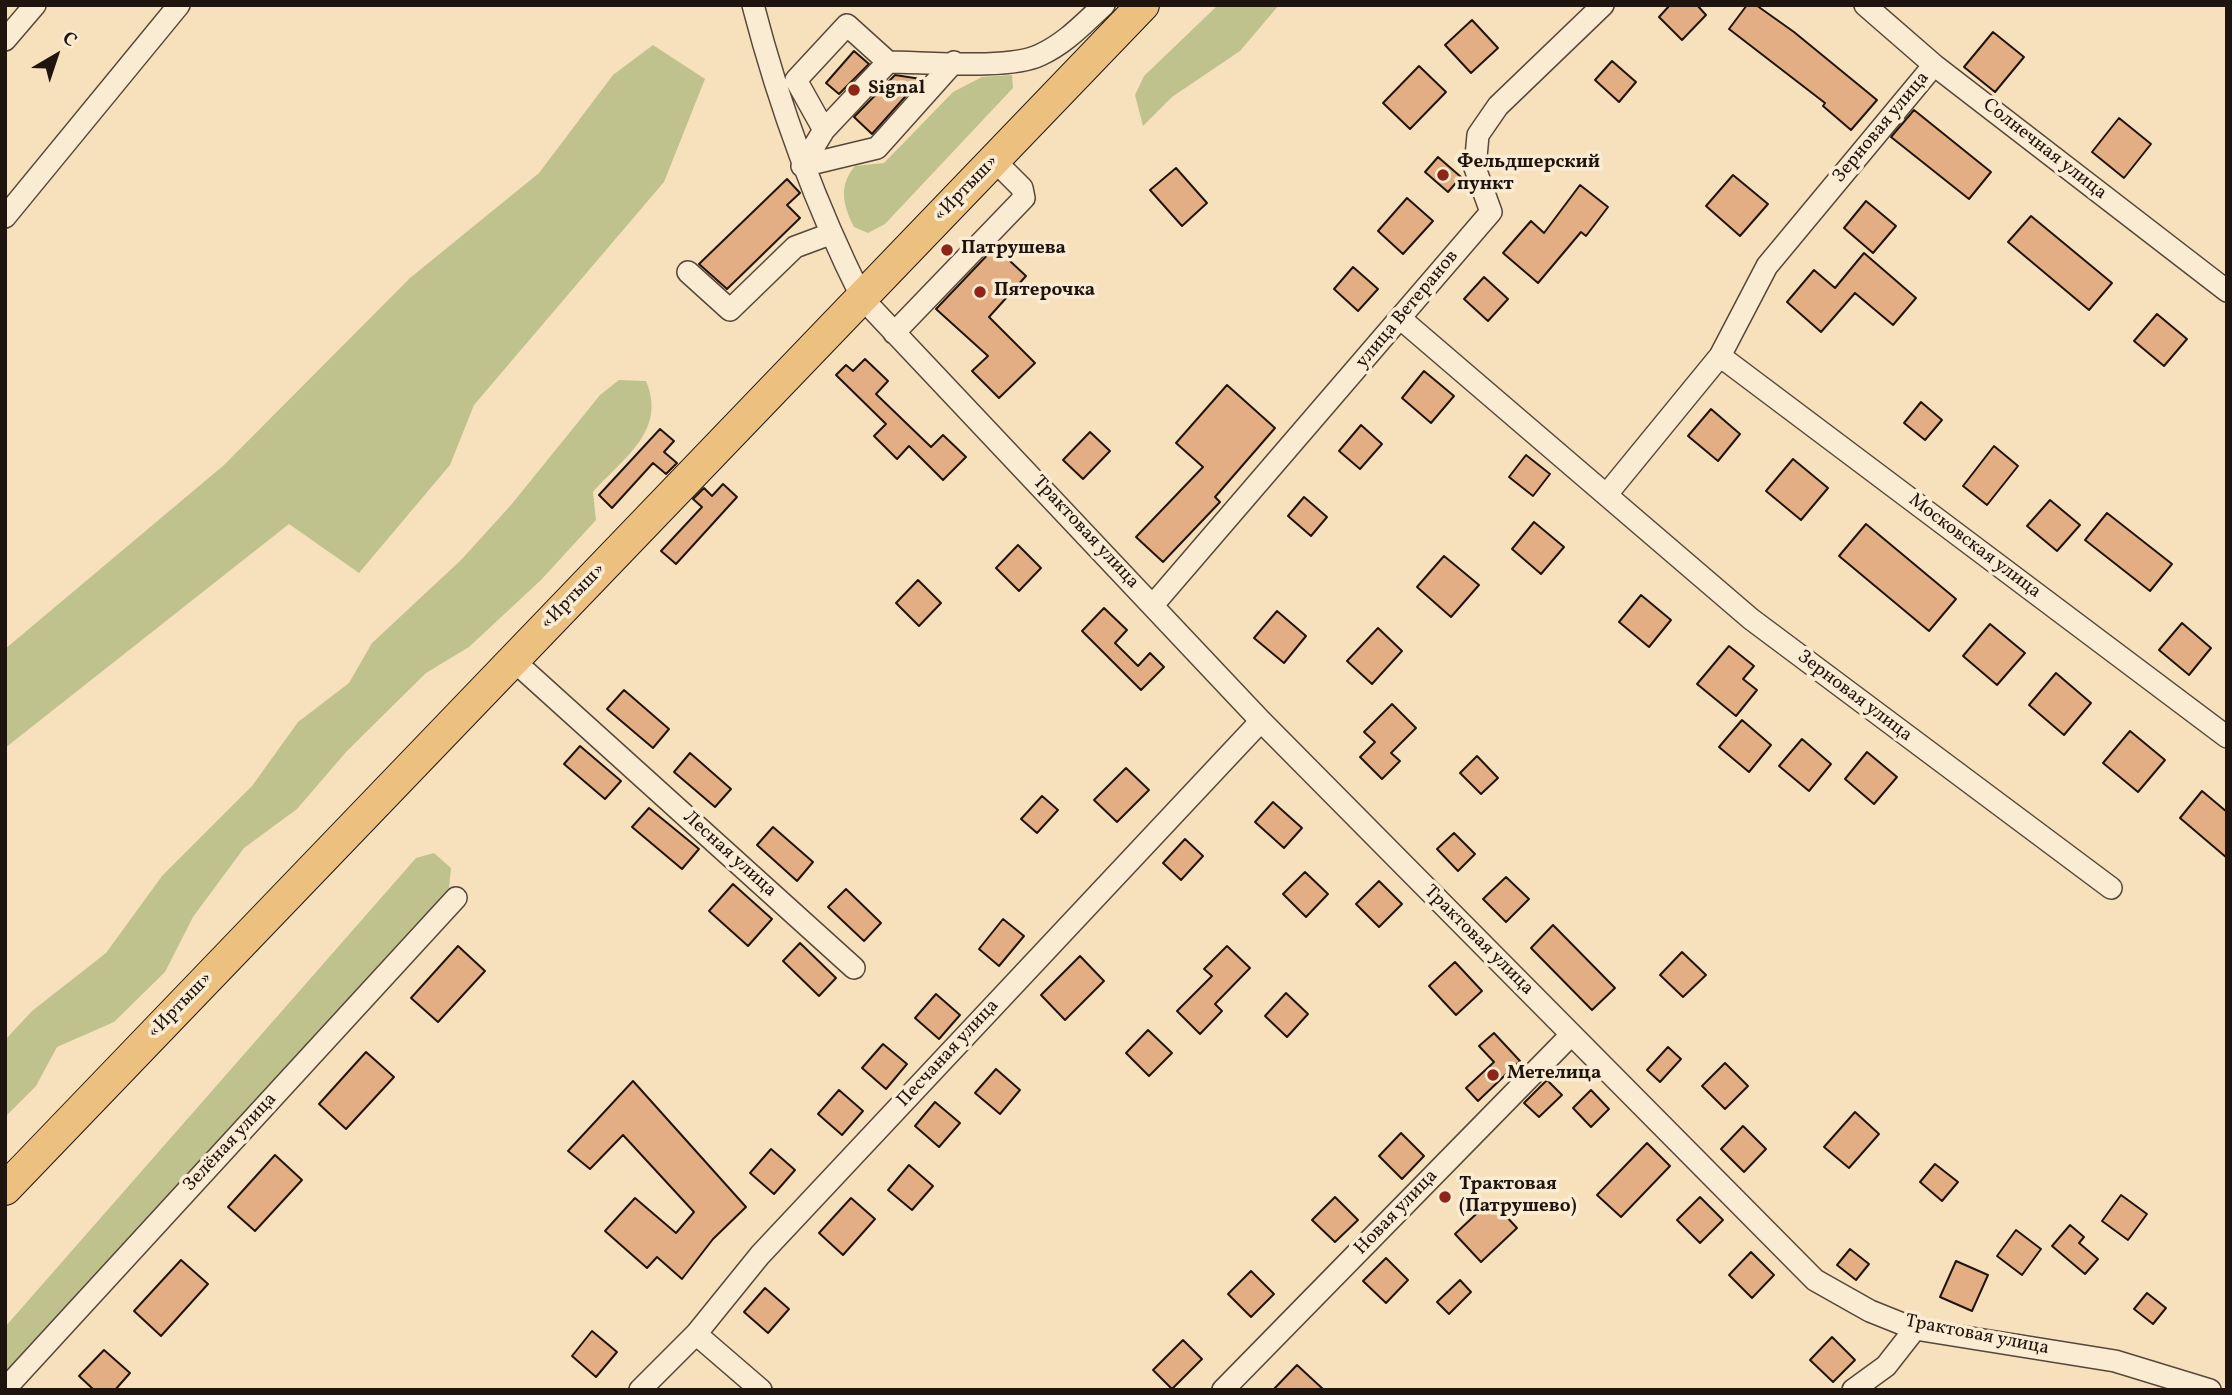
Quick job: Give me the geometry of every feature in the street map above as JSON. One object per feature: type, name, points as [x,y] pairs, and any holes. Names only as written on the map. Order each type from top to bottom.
[{"type":"highway","name":"«Иртыш»","points":[[5,1189],[1143,5]]},
{"type":"street","points":[[5,40],[35,5]]},
{"type":"street","points":[[5,217],[178,5]]},
{"type":"street","name":"Трактовая улица","points":[[753,5],[769,69],[802,166],[830,234],[862,298],[1261,721],[1815,1280],[1870,1311],[1914,1329],[2115,1361],[2210,1390]]},
{"type":"street","points":[[824,130],[796,80],[847,25],[888,62],[1015,61],[1037,57],[1069,39],[1104,5]]},
{"type":"street","name":"улица Ветеранов","points":[[1153,605],[1401,320],[1491,212],[1475,168],[1478,135],[1498,106],[1603,5]]},
{"type":"street","name":"Солнечная улица","points":[[1865,5],[1934,65],[2227,291]]},
{"type":"street","points":[[802,166],[824,130],[888,62]]},
{"type":"street","points":[[802,166],[877,148],[954,62]]},
{"type":"street","name":"Зерновая улица","points":[[1607,494],[1720,356],[1767,266],[1934,65]]},
{"type":"street","points":[[894,333],[1024,198],[1022,188],[994,160]]},
{"type":"street","points":[[688,272],[730,310],[795,247],[830,234]]},
{"type":"street","name":"Зерновая улица","points":[[1401,320],[1751,619],[2111,888]]},
{"type":"street","name":"Московская улица","points":[[1720,356],[2227,737]]},
{"type":"street","name":"Лесная улица","points":[[513,660],[854,968]]},
{"type":"street","name":"Песчаная улица","points":[[640,1390],[696,1334],[760,1255],[1261,721]]},
{"type":"street","name":"Зелёная улица","points":[[5,1389],[456,898]]},
{"type":"street","name":"Новая улица","points":[[1223,1390],[1571,1035]]},
{"type":"street","points":[[1853,1390],[1886,1366],[1914,1329]]},
{"type":"street","points":[[696,1334],[761,1390]]},
{"type":"green space","points":[[1218,5],[1279,5],[1240,51],[1172,97],[1143,126],[1135,95],[1144,76]]},
{"type":"green space","points":[[653,45],[705,79],[664,182],[474,405],[450,465],[359,573],[289,524],[5,748],[5,649],[224,465],[410,278],[539,173],[613,75]]},
{"type":"green space","points":[[1012,75],[1013,88],[885,224],[868,233],[854,227],[847,211],[844,188],[855,166],[884,163],[953,92],[982,77]]},
{"type":"green space","points":[[619,380],[646,381],[651,399],[651,415],[639,442],[593,492],[596,520],[541,580],[469,647],[426,673],[347,751],[297,809],[244,848],[193,917],[165,972],[114,1022],[57,1047],[36,1086],[5,1117],[5,1040],[32,1011],[106,953],[162,876],[252,786],[298,722],[349,683],[372,643],[461,560],[511,505],[600,395]]},
{"type":"green space","points":[[434,853],[451,868],[449,888],[339,1014],[5,1374],[5,1327],[416,858]]},
{"type":"building","points":[[1670,5],[1697,5],[1706,15],[1682,40],[1659,17]]},
{"type":"building","points":[[1747,5],[1756,5],[1794,32],[1877,100],[1851,130],[1823,106],[1825,103],[1729,29]]},
{"type":"building","points":[[1472,20],[1498,48],[1471,73],[1445,45]]},
{"type":"building","points":[[1993,32],[2024,57],[1995,92],[1964,67]]},
{"type":"building","points":[[854,51],[869,64],[839,94],[826,83]]},
{"type":"building","points":[[1612,61],[1636,82],[1619,102],[1595,80]]},
{"type":"building","points":[[1419,66],[1446,92],[1410,129],[1383,103]]},
{"type":"building","points":[[895,75],[921,79],[872,134],[854,117]]},
{"type":"building","points":[[1914,110],[1991,172],[1969,199],[1891,137]]},
{"type":"building","points":[[2119,118],[2151,144],[2124,178],[2092,152]]},
{"type":"building","name":"Фельдшерский пункт","points":[[1438,157],[1461,177],[1448,192],[1425,172]]},
{"type":"building","points":[[1176,168],[1207,203],[1182,226],[1150,190]]},
{"type":"building","points":[[1733,175],[1768,204],[1740,236],[1706,206]]},
{"type":"building","points":[[787,179],[800,193],[787,205],[800,218],[727,289],[699,264]]},
{"type":"building","points":[[1580,185],[1608,207],[1586,236],[1581,232],[1538,283],[1503,253],[1531,221],[1544,233]]},
{"type":"building","points":[[1407,198],[1433,221],[1403,254],[1378,231]]},
{"type":"building","points":[[1866,201],[1896,226],[1873,253],[1844,228]]},
{"type":"building","points":[[2031,216],[2112,283],[2089,310],[2008,242]]},
{"type":"building","points":[[995,247],[1026,276],[989,317],[1035,363],[999,398],[972,371],[988,356],[936,309]]},
{"type":"building","points":[[1864,253],[1916,298],[1893,325],[1855,293],[1821,332],[1787,302],[1814,270],[1835,288]]},
{"type":"building","points":[[1353,267],[1378,289],[1358,311],[1334,289]]},
{"type":"building","points":[[1484,277],[1508,299],[1488,321],[1464,299]]},
{"type":"building","points":[[2157,314],[2187,339],[2164,366],[2134,341]]},
{"type":"building","points":[[865,359],[888,381],[876,394],[931,447],[943,435],[966,457],[943,480],[909,446],[897,459],[874,436],[886,424],[836,375],[846,365],[853,371]]},
{"type":"building","points":[[1424,371],[1454,396],[1431,423],[1402,398]]},
{"type":"building","points":[[1227,385],[1275,428],[1215,497],[1220,502],[1163,562],[1136,537],[1203,467],[1176,443]]},
{"type":"building","points":[[1921,402],[1942,420],[1925,440],[1904,423]]},
{"type":"building","points":[[1711,409],[1740,434],[1718,461],[1688,436]]},
{"type":"building","points":[[1361,425],[1382,444],[1360,469],[1339,451]]},
{"type":"building","points":[[660,429],[674,441],[664,452],[677,463],[666,474],[653,463],[612,508],[599,495]]},
{"type":"building","points":[[1090,432],[1110,451],[1083,479],[1063,460]]},
{"type":"building","points":[[1994,446],[2018,466],[1987,505],[1963,486]]},
{"type":"building","points":[[1526,455],[1550,474],[1533,496],[1509,477]]},
{"type":"building","points":[[1793,459],[1828,488],[1801,520],[1766,491]]},
{"type":"building","points":[[723,484],[737,497],[676,564],[661,551],[702,507],[693,499],[704,488],[712,496]]},
{"type":"building","points":[[1304,497],[1327,517],[1311,536],[1288,516]]},
{"type":"building","points":[[2050,500],[2080,525],[2057,551],[2027,526]]},
{"type":"building","points":[[2107,513],[2172,564],[2150,591],[2085,540]]},
{"type":"building","points":[[1534,522],[1564,547],[1541,574],[1512,549]]},
{"type":"building","points":[[1866,524],[1956,599],[1929,631],[1839,556]]},
{"type":"building","points":[[1018,545],[1041,568],[1019,591],[996,568]]},
{"type":"building","points":[[1444,556],[1479,585],[1451,617],[1417,587]]},
{"type":"building","points":[[918,580],[941,603],[919,626],[896,603]]},
{"type":"building","points":[[1641,595],[1671,620],[1649,647],[1619,622]]},
{"type":"building","points":[[1104,608],[1127,630],[1115,643],[1138,666],[1150,653],[1164,667],[1141,690],[1082,631]]},
{"type":"building","points":[[1277,611],[1306,636],[1284,663],[1254,638]]},
{"type":"building","points":[[2182,623],[2211,648],[2189,675],[2159,650]]},
{"type":"building","points":[[1990,624],[2025,653],[1997,685],[1963,656]]},
{"type":"building","points":[[1378,628],[1402,651],[1372,684],[1347,661]]},
{"type":"building","points":[[1729,646],[1754,666],[1743,679],[1757,690],[1736,716],[1697,684]]},
{"type":"building","points":[[2056,673],[2091,703],[2064,735],[2029,705]]},
{"type":"building","points":[[624,690],[669,729],[653,748],[607,709]]},
{"type":"building","points":[[1392,704],[1416,728],[1391,753],[1400,761],[1382,779],[1360,757],[1375,742],[1364,732]]},
{"type":"building","points":[[1742,720],[1771,745],[1749,772],[1719,747]]},
{"type":"building","points":[[2130,731],[2165,760],[2138,792],[2103,763]]},
{"type":"building","points":[[1802,739],[1831,764],[1809,791],[1779,766]]},
{"type":"building","points":[[580,746],[621,781],[605,799],[564,764]]},
{"type":"building","points":[[1867,752],[1897,777],[1874,804],[1845,779]]},
{"type":"building","points":[[690,753],[731,789],[715,807],[674,772]]},
{"type":"building","points":[[1477,756],[1498,778],[1481,794],[1460,773]]},
{"type":"building","points":[[1126,768],[1149,790],[1117,822],[1094,800]]},
{"type":"building","points":[[2202,791],[2227,812],[2227,858],[2180,818]]},
{"type":"building","points":[[1042,796],[1058,810],[1037,833],[1021,819]]},
{"type":"building","points":[[1273,802],[1302,828],[1284,848],[1255,822]]},
{"type":"building","points":[[649,808],[699,849],[682,869],[632,827]]},
{"type":"building","points":[[773,827],[813,862],[797,881],[757,845]]},
{"type":"building","points":[[1454,833],[1475,854],[1458,871],[1437,849]]},
{"type":"building","points":[[1185,839],[1203,856],[1181,880],[1163,863]]},
{"type":"building","points":[[1305,872],[1328,894],[1306,917],[1283,894]]},
{"type":"building","points":[[1506,877],[1529,899],[1506,922],[1483,899]]},
{"type":"building","points":[[1379,881],[1402,904],[1379,927],[1356,904]]},
{"type":"building","points":[[733,884],[772,919],[748,946],[709,911]]},
{"type":"building","points":[[846,889],[881,923],[864,941],[828,907]]},
{"type":"building","points":[[1003,919],[1024,936],[999,966],[979,949]]},
{"type":"building","points":[[1553,925],[1615,988],[1592,1010],[1531,948]]},
{"type":"building","points":[[800,943],[836,978],[819,996],[783,961]]},
{"type":"building","points":[[458,946],[485,971],[438,1022],[411,998]]},
{"type":"building","points":[[1227,946],[1250,968],[1215,1004],[1222,1011],[1200,1034],[1177,1011],[1212,976],[1204,969]]},
{"type":"building","points":[[1682,952],[1706,975],[1683,997],[1660,975]]},
{"type":"building","points":[[1080,956],[1104,981],[1065,1020],[1041,995]]},
{"type":"building","points":[[1455,962],[1482,991],[1456,1015],[1429,986]]},
{"type":"building","points":[[1286,993],[1308,1014],[1287,1037],[1265,1016]]},
{"type":"building","points":[[936,994],[960,1015],[939,1039],[915,1018]]},
{"type":"building","points":[[1148,1030],[1172,1053],[1149,1076],[1126,1053]]},
{"type":"building","name":"Метелица","points":[[1494,1033],[1520,1061],[1478,1101],[1466,1088],[1494,1062],[1479,1046]]},
{"type":"building","points":[[883,1044],[907,1064],[886,1089],[862,1068]]},
{"type":"building","points":[[1668,1047],[1681,1059],[1660,1082],[1647,1070]]},
{"type":"building","points":[[366,1052],[394,1077],[346,1129],[319,1104]]},
{"type":"building","points":[[1725,1063],[1748,1086],[1725,1109],[1702,1086]]},
{"type":"building","points":[[996,1069],[1020,1090],[1000,1114],[975,1093]]},
{"type":"building","points":[[1547,1080],[1562,1095],[1539,1117],[1524,1103]]},
{"type":"building","points":[[633,1081],[746,1207],[713,1239],[682,1279],[657,1257],[647,1268],[605,1231],[635,1198],[676,1233],[694,1212],[623,1135],[590,1169],[568,1151]]},
{"type":"building","points":[[839,1090],[863,1111],[842,1135],[818,1114]]},
{"type":"building","points":[[1591,1090],[1609,1109],[1591,1127],[1573,1108]]},
{"type":"building","points":[[935,1102],[960,1123],[939,1147],[915,1126]]},
{"type":"building","points":[[1855,1112],[1879,1134],[1849,1168],[1824,1147]]},
{"type":"building","points":[[1743,1126],[1766,1149],[1744,1172],[1721,1149]]},
{"type":"building","points":[[1401,1133],[1424,1156],[1402,1179],[1379,1156]]},
{"type":"building","points":[[1647,1143],[1670,1166],[1621,1217],[1597,1195]]},
{"type":"building","points":[[771,1149],[795,1170],[774,1194],[750,1173]]},
{"type":"building","points":[[275,1155],[302,1180],[255,1231],[228,1207]]},
{"type":"building","points":[[1935,1164],[1958,1182],[1942,1201],[1920,1182]]},
{"type":"building","points":[[909,1165],[933,1186],[912,1210],[888,1190]]},
{"type":"building","points":[[2121,1195],[2147,1214],[2128,1240],[2102,1221]]},
{"type":"building","points":[[1335,1197],[1358,1220],[1335,1242],[1312,1220]]},
{"type":"building","points":[[1700,1197],[1723,1220],[1700,1243],[1677,1220]]},
{"type":"building","points":[[851,1198],[875,1219],[843,1255],[819,1233]]},
{"type":"building","points":[[1491,1200],[1517,1228],[1481,1262],[1455,1234]]},
{"type":"building","points":[[2070,1225],[2084,1237],[2079,1243],[2098,1259],[2085,1274],[2052,1246]]},
{"type":"building","points":[[2016,1230],[2041,1249],[2022,1275],[1997,1256]]},
{"type":"building","points":[[1850,1249],[1869,1264],[1856,1280],[1837,1265]]},
{"type":"building","points":[[1751,1252],[1774,1275],[1752,1298],[1729,1275]]},
{"type":"building","points":[[1386,1258],[1408,1280],[1386,1303],[1363,1281]]},
{"type":"building","points":[[181,1260],[208,1284],[161,1336],[134,1311]]},
{"type":"building","points":[[1956,1261],[1988,1275],[1972,1311],[1940,1297]]},
{"type":"building","points":[[1251,1271],[1274,1294],[1251,1317],[1228,1294]]},
{"type":"building","points":[[1460,1280],[1471,1292],[1449,1314],[1437,1302]]},
{"type":"building","points":[[765,1288],[789,1309],[768,1333],[744,1312]]},
{"type":"building","points":[[2147,1293],[2166,1308],[2153,1324],[2134,1309]]},
{"type":"building","points":[[592,1331],[617,1352],[596,1377],[572,1356]]},
{"type":"building","points":[[1832,1337],[1855,1360],[1833,1382],[1810,1360]]},
{"type":"building","points":[[1183,1340],[1202,1359],[1172,1389],[1153,1370]]},
{"type":"building","points":[[104,1350],[130,1373],[115,1390],[94,1390],[79,1376]]},
{"type":"building","points":[[1297,1365],[1324,1390],[1273,1390]]},
{"type":"place","name":"Signal","points":[[854,90]]},
{"type":"place","name":"Фельдшерский пункт","points":[[1443,175]]},
{"type":"place","name":"Патрушева","points":[[947,250]]},
{"type":"place","name":"Пятерочка","points":[[980,292]]},
{"type":"place","name":"Метелица","points":[[1493,1075]]},
{"type":"place","name":"Трактовая (Патрушево)","points":[[1445,1197]]}]
